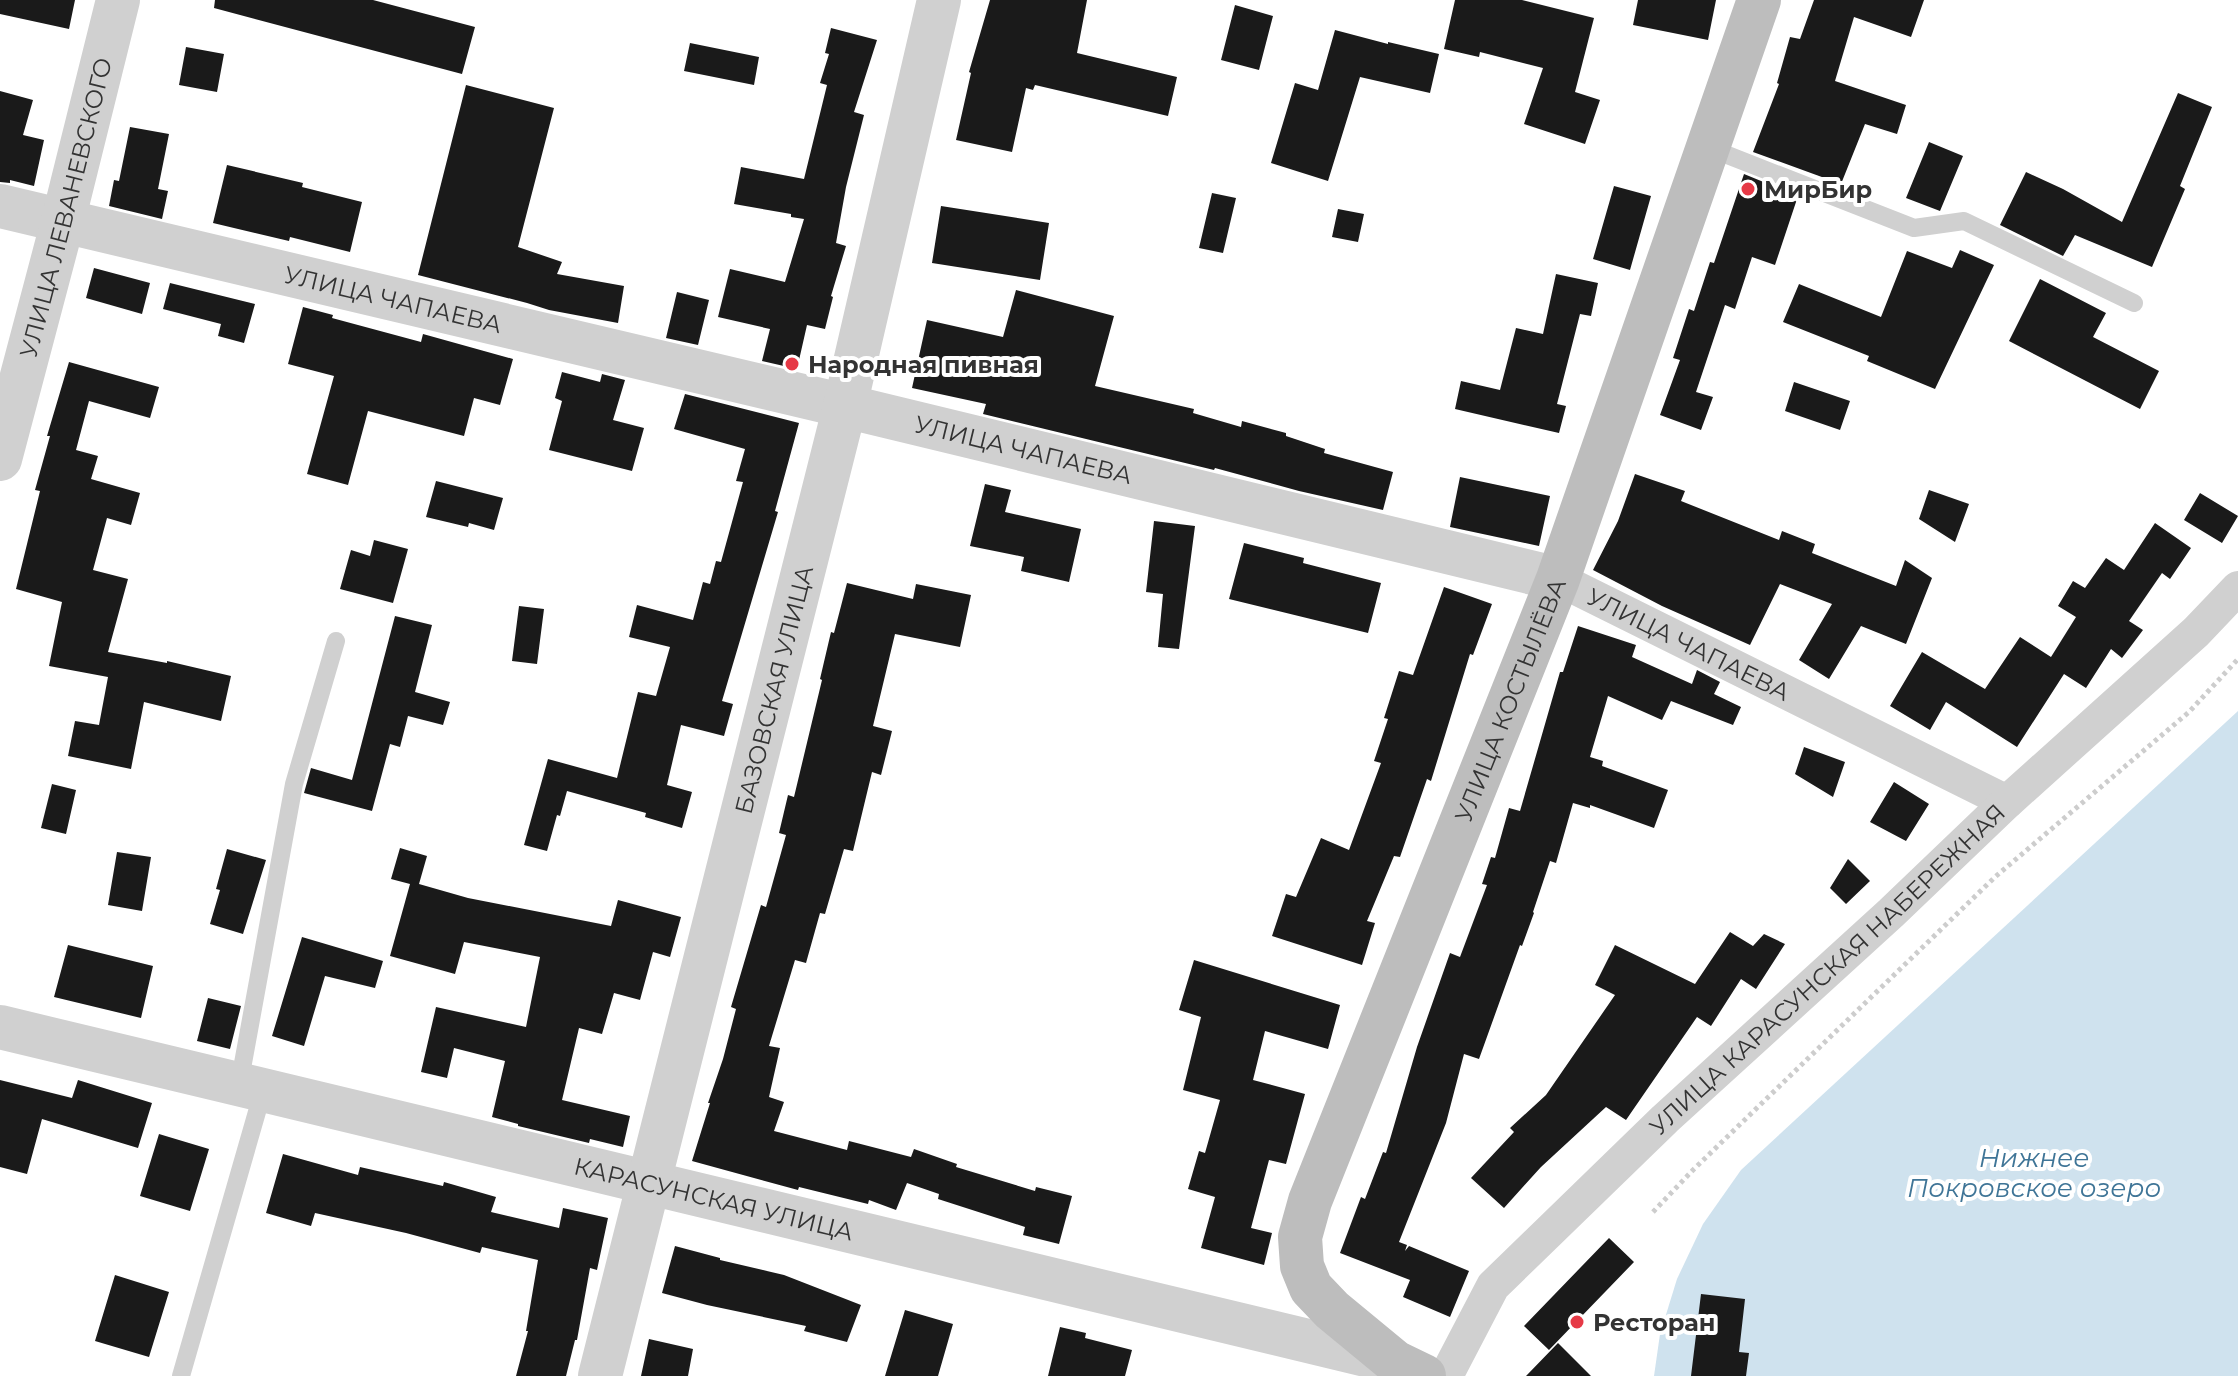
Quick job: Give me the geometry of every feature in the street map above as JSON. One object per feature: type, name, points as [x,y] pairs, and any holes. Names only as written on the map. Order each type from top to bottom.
[{"type":"main road","name":"УЛИЦА КОСТЫЛЁВА","points":[[1410,1369],[1332,1310],[1311,1288],[1302,1266],[1300,1237],[1310,1201],[1558,579],[1759,0]]},
{"type":"street","name":"УЛИЦА ЛЕВАНЕВСКОГО","points":[[0,459],[118,0]]},
{"type":"street","name":"БАЗОВСКАЯ УЛИЦА","points":[[600,1376],[845,406],[939,0]]},
{"type":"street","name":"УЛИЦА ЧАПАЕВА","points":[[0,206],[1558,579],[2007,802]]},
{"type":"street","name":"УЛИЦА КАРАСУНСКАЯ НАБЕРЕЖНАЯ","points":[[1446,1376],[1493,1286],[1665,1119],[1880,923],[2007,802],[2196,632],[2238,588]]},
{"type":"street","name":"КАРАСУНСКАЯ УЛИЦА","points":[[0,1027],[1410,1369]]},
{"type":"lane","points":[[1707,147],[1914,228],[1964,221],[2134,303]]},
{"type":"lane","points":[[181,1376],[251,1088],[294,784],[336,641]]},
{"type":"path","points":[[1653,1212],[1995,877],[2189,712],[2238,659]]},
{"type":"water","name":"Нижнее Покровское озеро","points":[[2238,711],[2238,1376],[1654,1376],[1660,1334],[1677,1279],[1703,1224],[1741,1170]]},
{"type":"building","points":[[0,0],[75,0],[69,29],[0,14]]},
{"type":"building","points":[[215,0],[373,0],[475,27],[462,74],[214,8]]},
{"type":"building","points":[[990,0],[1087,0],[1077,53],[1177,77],[1168,116],[1035,85],[1033,90],[1026,88],[1012,152],[956,140],[969,72]]},
{"type":"building","points":[[1455,0],[1522,0],[1594,18],[1575,92],[1600,100],[1585,144],[1524,124],[1543,68],[1480,52],[1479,57],[1444,49]]},
{"type":"building","points":[[1638,0],[1716,0],[1708,40],[1633,25]]},
{"type":"building","points":[[1814,0],[1924,0],[1911,37],[1854,17],[1835,81],[1906,105],[1897,134],[1865,124],[1841,184],[1753,152],[1779,84],[1790,37],[1800,39]]},
{"type":"building","points":[[1235,5],[1273,16],[1259,70],[1221,60]]},
{"type":"building","points":[[831,28],[877,40],[854,112],[864,115],[836,243],[846,246],[825,329],[807,325],[797,369],[762,361],[770,329],[718,317],[730,269],[785,282],[804,219],[734,204],[741,167],[804,179],[827,85],[820,83],[829,54],[825,53]]},
{"type":"building","points":[[1335,30],[1439,54],[1430,93],[1360,77],[1328,181],[1271,163],[1295,83],[1318,90]]},
{"type":"building","points":[[690,43],[759,57],[754,85],[684,71]]},
{"type":"building","points":[[186,47],[224,54],[217,92],[179,85]]},
{"type":"building","points":[[466,85],[554,108],[518,247],[562,262],[557,274],[624,286],[618,323],[549,310],[418,275]]},
{"type":"building","points":[[0,91],[33,100],[23,135],[44,140],[34,186],[10,180],[10,183],[0,182]]},
{"type":"building","points":[[2178,93],[2212,107],[2180,186],[2185,189],[2152,267],[2075,235],[2063,256],[2000,225],[2026,172],[2122,222]]},
{"type":"building","points":[[130,127],[169,134],[158,189],[168,191],[162,219],[109,206],[114,180],[119,181]]},
{"type":"building","points":[[1929,142],[1963,156],[1940,211],[1906,198]]},
{"type":"building","points":[[227,165],[303,183],[302,187],[362,202],[350,252],[213,223]]},
{"type":"building","points":[[1744,174],[1798,196],[1775,265],[1752,257],[1735,309],[1725,305],[1696,392],[1713,397],[1701,430],[1660,415],[1680,360],[1673,358],[1689,309],[1694,311],[1710,262],[1714,263]]},
{"type":"building","points":[[1614,186],[1651,196],[1630,270],[1593,259]]},
{"type":"building","points":[[1212,193],[1236,198],[1223,253],[1199,248]]},
{"type":"building","points":[[941,206],[1049,223],[1040,280],[932,263]]},
{"type":"building","points":[[1338,209],[1364,214],[1358,242],[1332,237]]},
{"type":"building","points":[[1960,250],[1994,265],[1935,389],[1867,361],[1869,356],[1783,322],[1799,284],[1881,317],[1907,251],[1952,268]]},
{"type":"building","points":[[94,268],[150,283],[142,314],[86,298]]},
{"type":"building","points":[[1556,274],[1598,283],[1591,316],[1580,314],[1557,404],[1566,406],[1559,433],[1455,409],[1461,381],[1500,390],[1516,328],[1543,334]]},
{"type":"building","points":[[2040,279],[2106,313],[2093,337],[2159,371],[2140,409],[2009,341]]},
{"type":"building","points":[[170,283],[255,304],[244,343],[218,336],[221,324],[163,309]]},
{"type":"building","points":[[1016,290],[1114,316],[1095,386],[1194,409],[1193,413],[1241,427],[1242,421],[1286,433],[1286,436],[1325,449],[1324,453],[1393,472],[1383,510],[983,414],[986,404],[912,388],[927,320],[1003,337]]},
{"type":"building","points":[[677,292],[709,300],[698,345],[666,338]]},
{"type":"building","points":[[303,307],[421,342],[423,334],[513,359],[500,405],[474,398],[464,436],[368,411],[348,485],[307,474],[334,376],[288,364]]},
{"type":"building","points":[[69,362],[159,387],[150,418],[89,401],[76,450],[98,456],[91,479],[140,493],[131,525],[107,518],[93,570],[128,579],[108,652],[167,661],[231,676],[221,721],[144,702],[131,769],[68,756],[75,721],[99,725],[108,677],[49,666],[62,602],[16,589],[40,491],[35,490],[50,436],[47,436]]},
{"type":"building","points":[[562,372],[600,382],[602,374],[625,380],[613,420],[644,428],[632,471],[549,450],[562,401],[555,398]]},
{"type":"building","points":[[1794,382],[1850,401],[1840,430],[1785,411]]},
{"type":"building","points":[[685,394],[799,423],[775,511],[778,512],[722,701],[733,704],[724,736],[681,725],[667,785],[692,792],[682,828],[645,817],[646,813],[567,791],[547,851],[524,845],[548,759],[617,778],[638,692],[656,696],[670,647],[629,637],[637,605],[693,620],[703,582],[710,584],[716,561],[721,562],[743,482],[736,481],[745,449],[674,429]]},
{"type":"building","points":[[1635,474],[1685,491],[1681,501],[1779,540],[1782,531],[1815,544],[1812,553],[1896,586],[1905,560],[1932,578],[1906,644],[1861,626],[1829,679],[1799,660],[1832,604],[1780,584],[1750,645],[1662,606],[1593,570],[1618,521]]},
{"type":"building","points":[[1460,477],[1550,496],[1539,546],[1450,527]]},
{"type":"building","points":[[436,481],[503,498],[494,530],[426,517]]},
{"type":"building","points":[[985,484],[1011,490],[1005,512],[1081,529],[1069,582],[1021,571],[1024,557],[970,546]]},
{"type":"building","points":[[1929,490],[1969,504],[1955,542],[1919,519]]},
{"type":"building","points":[[2200,493],[2238,516],[2222,543],[2184,520]]},
{"type":"building","points":[[1154,521],[1195,526],[1179,649],[1158,647],[1163,594],[1146,592]]},
{"type":"building","points":[[2155,523],[2191,548],[2170,579],[2162,573],[2129,621],[2143,630],[2122,658],[2111,649],[2086,688],[2064,674],[2017,747],[1946,702],[1930,730],[1890,706],[1922,652],[1985,689],[2020,637],[2051,657],[2076,617],[2058,606],[2073,581],[2085,588],[2106,558],[2124,570]]},
{"type":"building","points":[[374,540],[408,549],[393,603],[340,589],[351,550],[370,556]]},
{"type":"building","points":[[1244,543],[1304,558],[1303,563],[1381,583],[1368,633],[1229,599]]},
{"type":"building","points":[[847,583],[913,599],[916,584],[971,595],[960,647],[895,634],[873,726],[892,731],[881,775],[872,772],[853,851],[844,849],[825,914],[820,913],[806,963],[795,960],[769,1046],[780,1048],[769,1097],[784,1102],[774,1131],[847,1150],[849,1141],[911,1157],[914,1149],[957,1164],[956,1167],[1035,1191],[1036,1187],[1072,1196],[1059,1244],[1023,1235],[1025,1227],[938,1199],[939,1194],[907,1183],[896,1210],[869,1200],[868,1204],[799,1187],[798,1190],[692,1161],[736,1009],[731,1007],[761,905],[766,907],[786,835],[779,833],[788,795],[794,797],[831,632],[834,633]]},
{"type":"building","points":[[1444,587],[1492,604],[1473,655],[1470,654],[1431,781],[1427,779],[1400,857],[1394,856],[1367,921],[1375,923],[1362,965],[1272,936],[1286,894],[1296,897],[1321,838],[1349,850],[1381,763],[1374,761],[1399,671],[1413,675]]},
{"type":"building","points":[[519,606],[544,609],[537,664],[512,661]]},
{"type":"building","points":[[395,616],[432,625],[415,692],[450,702],[443,725],[408,716],[400,747],[390,744],[372,811],[304,793],[311,768],[352,780]]},
{"type":"building","points":[[1578,626],[1636,645],[1632,657],[1692,684],[1697,670],[1720,682],[1714,694],[1741,707],[1733,725],[1671,701],[1662,720],[1608,696],[1590,757],[1603,761],[1602,766],[1668,790],[1654,828],[1590,805],[1590,808],[1573,803],[1556,863],[1550,861],[1534,913],[1479,1059],[1464,1054],[1446,1123],[1399,1242],[1407,1245],[1405,1251],[1409,1246],[1469,1271],[1450,1317],[1403,1297],[1410,1280],[1340,1253],[1361,1197],[1365,1199],[1383,1152],[1386,1153],[1417,1047],[1450,953],[1460,957],[1487,885],[1482,884],[1491,857],[1495,858],[1509,808],[1520,811],[1560,672],[1563,672]]},
{"type":"building","points":[[1804,747],[1845,762],[1833,797],[1795,774]]},
{"type":"building","points":[[1894,782],[1929,804],[1906,841],[1870,822]]},
{"type":"building","points":[[52,784],[76,790],[66,834],[41,828]]},
{"type":"building","points":[[400,848],[427,856],[419,884],[468,898],[611,926],[618,900],[681,917],[670,957],[653,952],[640,1000],[614,993],[602,1034],[579,1028],[562,1100],[630,1116],[623,1147],[590,1139],[589,1143],[492,1117],[505,1061],[454,1048],[447,1078],[421,1072],[436,1007],[526,1027],[540,957],[464,942],[455,974],[390,956],[410,884],[391,879]]},
{"type":"building","points":[[227,849],[266,860],[243,934],[210,924]]},
{"type":"building","points":[[117,852],[151,857],[142,911],[108,905]]},
{"type":"building","points":[[1848,859],[1870,881],[1846,904],[1830,888]]},
{"type":"building","points":[[1730,932],[1753,946],[1764,934],[1785,944],[1756,989],[1741,979],[1711,1026],[1697,1017],[1626,1120],[1606,1107],[1541,1167],[1504,1208],[1471,1178],[1514,1132],[1510,1128],[1546,1095],[1615,995],[1595,985],[1615,945],[1695,984]]},
{"type":"building","points":[[302,937],[383,961],[375,988],[325,976],[304,1046],[272,1036]]},
{"type":"building","points":[[68,945],[153,966],[141,1018],[54,997]]},
{"type":"building","points":[[1194,960],[1340,1005],[1328,1049],[1265,1031],[1253,1080],[1305,1094],[1286,1164],[1269,1160],[1251,1228],[1272,1233],[1264,1265],[1201,1248],[1215,1197],[1188,1189],[1199,1151],[1205,1153],[1220,1100],[1183,1090],[1201,1017],[1179,1010]]},
{"type":"building","points":[[208,998],[241,1006],[230,1049],[197,1041]]},
{"type":"building","points":[[0,1080],[72,1098],[78,1080],[152,1103],[138,1148],[42,1119],[27,1174],[0,1167]]},
{"type":"building","points":[[159,1134],[209,1149],[190,1211],[140,1196]]},
{"type":"building","points":[[283,1154],[358,1175],[360,1167],[443,1186],[444,1182],[496,1197],[491,1212],[559,1228],[563,1208],[608,1218],[597,1270],[590,1268],[577,1340],[566,1376],[516,1376],[528,1331],[538,1260],[482,1247],[480,1253],[315,1213],[311,1226],[266,1213]]},
{"type":"building","points":[[1609,1238],[1634,1262],[1549,1350],[1524,1326]]},
{"type":"building","points":[[675,1246],[784,1275],[861,1305],[847,1342],[804,1331],[806,1326],[662,1293]]},
{"type":"building","points":[[115,1275],[169,1292],[149,1357],[95,1341]]},
{"type":"building","points":[[1701,1294],[1745,1299],[1739,1352],[1749,1353],[1746,1376],[1691,1376]]},
{"type":"building","points":[[905,1310],[953,1324],[938,1376],[885,1376]]},
{"type":"building","points":[[1060,1327],[1086,1333],[1085,1338],[1132,1350],[1125,1376],[1048,1376]]},
{"type":"building","points":[[649,1339],[693,1349],[688,1376],[641,1376]]},
{"type":"building","points":[[1558,1343],[1591,1376],[1526,1376]]},
{"type":"place","name":"МирБир","points":[[1748,189]]},
{"type":"place","name":"Народная пивная","points":[[792,364]]},
{"type":"place","name":"Ресторан","points":[[1577,1322]]}]
